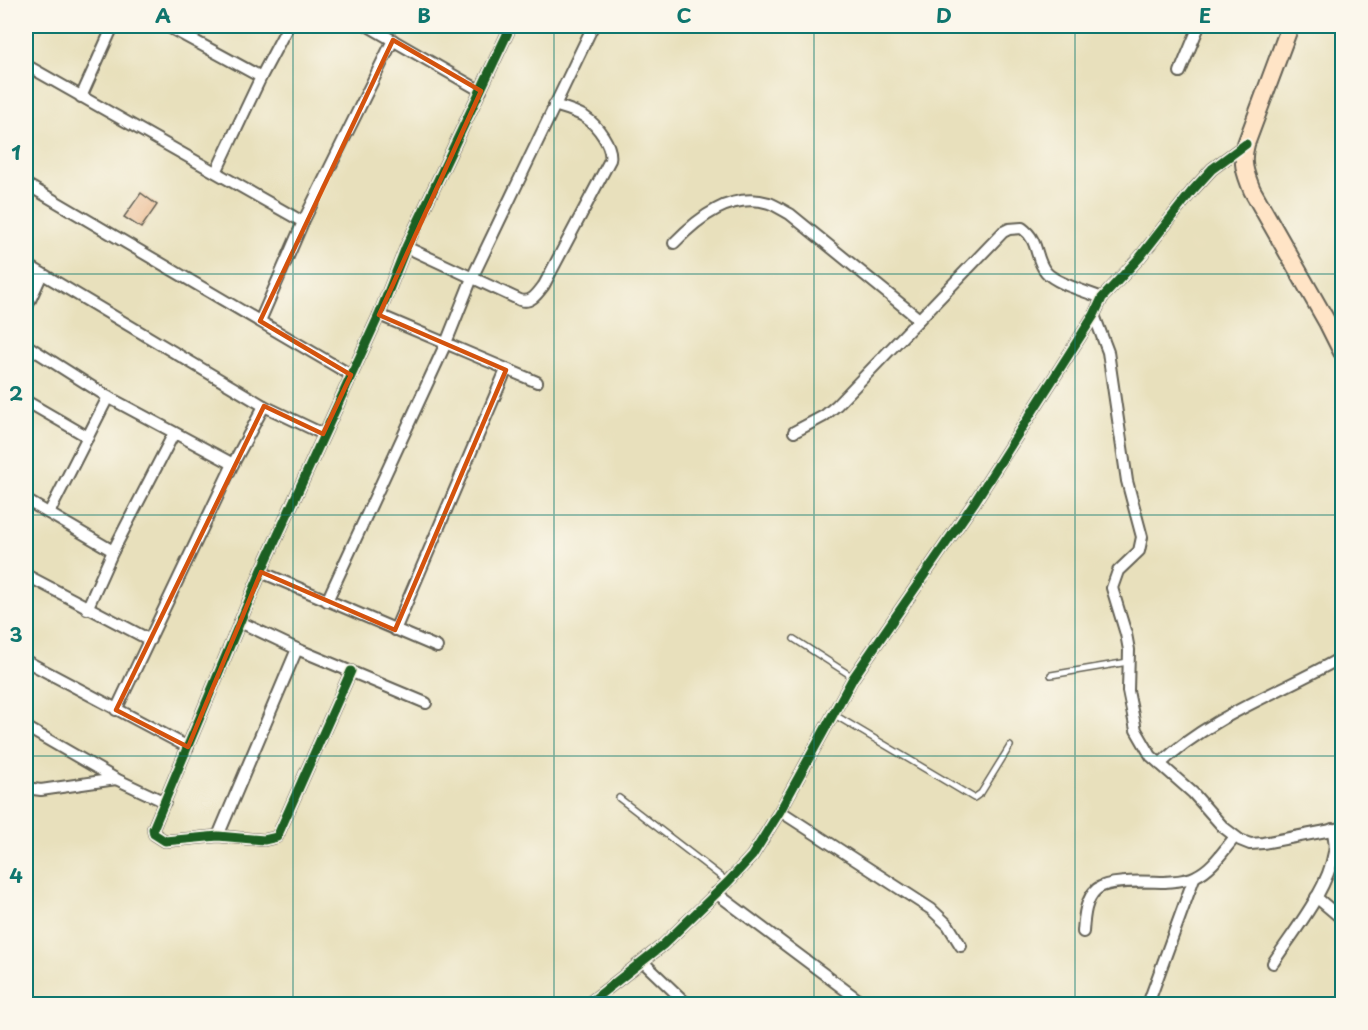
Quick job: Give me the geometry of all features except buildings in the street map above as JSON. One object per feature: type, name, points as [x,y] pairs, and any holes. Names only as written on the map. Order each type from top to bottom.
[{"type":"main road","points":[[1290,26],[1246,144],[1242,158],[1244,171],[1252,190],[1322,311],[1342,352]]},
{"type":"street","points":[[81,97],[114,26]]},
{"type":"street","points":[[167,26],[261,77]]},
{"type":"street","points":[[216,172],[288,26]]},
{"type":"street","points":[[368,26],[481,91]]},
{"type":"street","points":[[351,671],[277,837],[264,840],[218,836],[165,841],[154,834],[153,829],[261,573],[379,315],[406,247],[511,26]]},
{"type":"street","points":[[327,601],[446,343],[472,278],[593,26]]},
{"type":"street","points":[[1180,72],[1199,26]]},
{"type":"street","points":[[261,321],[303,222],[393,40]]},
{"type":"street","points":[[26,64],[303,222]]},
{"type":"street","points":[[406,247],[520,300],[533,298],[544,285],[609,160],[610,148],[591,122],[576,112],[554,105]]},
{"type":"street","points":[[588,1005],[643,962],[728,882],[752,856],[780,811],[853,678],[975,503],[1094,315],[1102,298],[1140,257],[1212,169],[1246,144]]},
{"type":"street","points":[[26,184],[351,375]]},
{"type":"street","points":[[675,243],[694,223],[717,208],[753,200],[771,204],[790,214],[919,319]]},
{"type":"street","points":[[794,432],[831,411],[1003,232],[1014,227],[1022,228],[1034,239],[1042,266],[1052,277],[1102,298]]},
{"type":"street","points":[[26,264],[264,406],[323,434]]},
{"type":"street","points":[[26,309],[42,274]]},
{"type":"street","points":[[379,315],[537,382]]},
{"type":"street","points":[[1094,315],[1108,352],[1127,481],[1142,537],[1139,551],[1118,571],[1112,588],[1126,634],[1128,690],[1136,730],[1151,756],[1192,793],[1234,837],[1250,844],[1263,843],[1337,828],[1335,852],[1327,875],[1316,897],[1273,963]]},
{"type":"street","points":[[26,345],[108,397],[233,464]]},
{"type":"street","points":[[395,630],[506,370]]},
{"type":"street","points":[[49,513],[108,397]]},
{"type":"street","points":[[26,401],[87,437]]},
{"type":"street","points":[[116,710],[233,464],[264,406]]},
{"type":"street","points":[[87,609],[113,551],[174,433]]},
{"type":"street","points":[[26,500],[113,551]]},
{"type":"street","points":[[261,573],[437,647]]},
{"type":"street","points":[[26,575],[150,640]]},
{"type":"street","points":[[240,622],[297,650],[426,703]]},
{"type":"street","points":[[218,836],[297,650]]},
{"type":"street","points":[[1160,764],[1200,732],[1342,657]]},
{"type":"street","points":[[26,661],[188,747]]},
{"type":"street","points":[[26,727],[116,779],[165,802]]},
{"type":"street","points":[[26,788],[41,790],[116,779]]},
{"type":"street","points":[[780,811],[931,909],[948,925],[961,946]]},
{"type":"street","points":[[1083,932],[1084,917],[1090,898],[1096,889],[1105,885],[1194,878],[1212,864],[1234,837]]},
{"type":"street","points":[[1148,1005],[1194,878]]},
{"type":"street","points":[[716,893],[864,1005]]},
{"type":"street","points":[[1316,897],[1342,919]]},
{"type":"street","points":[[643,962],[687,1005]]},
{"type":"lane","points":[[794,639],[853,678]]},
{"type":"lane","points":[[1051,675],[1128,662]]},
{"type":"lane","points":[[833,714],[974,798],[981,793],[1010,747]]},
{"type":"lane","points":[[619,798],[728,882]]},
{"type":"highlighted area","points":[[393,40],[481,91],[379,315],[506,370],[395,630],[261,572],[188,747],[116,710],[264,406],[323,434],[351,375],[260,321]]},
{"type":"cycle path","points":[[351,671],[277,837],[264,840],[218,836],[165,841],[154,834],[153,829],[261,572],[379,315],[406,247],[511,26]]},
{"type":"cycle path","points":[[588,1004],[663,945],[752,856],[780,811],[853,678],[974,503],[1094,315],[1102,298],[1140,257],[1212,169],[1246,144]]}]
